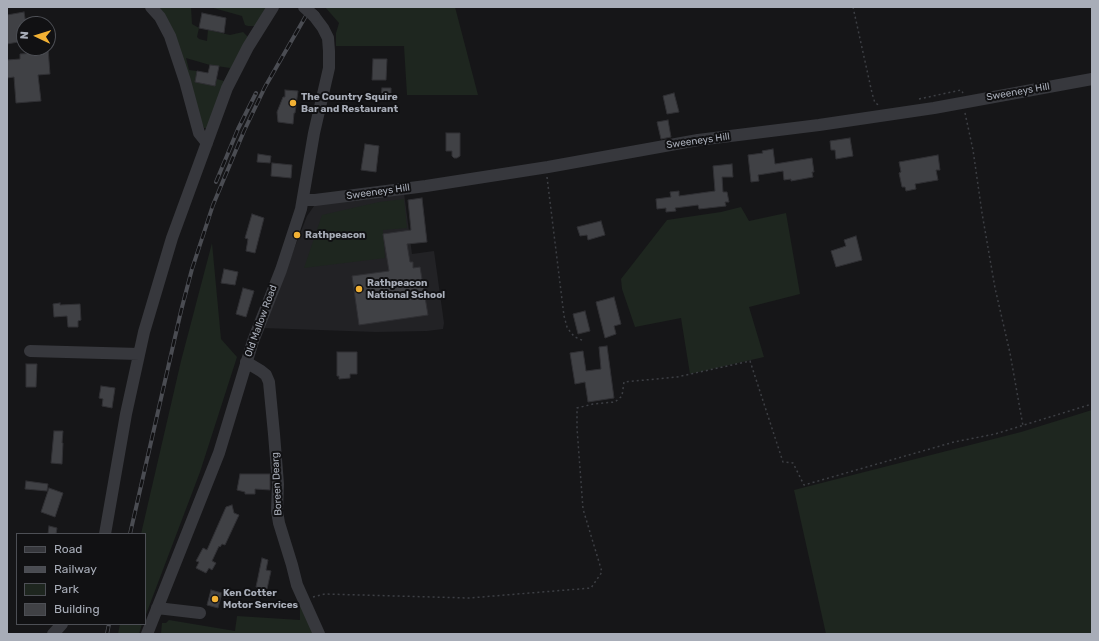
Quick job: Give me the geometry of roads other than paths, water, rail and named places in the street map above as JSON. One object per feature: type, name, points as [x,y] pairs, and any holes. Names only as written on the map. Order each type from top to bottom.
[{"type":"street","points":[[151,7],[160,17],[170,36],[185,81],[199,133],[207,143]]},
{"type":"street","points":[[105,533],[126,414],[139,354],[144,332],[172,238],[235,70],[273,7]]},
{"type":"street","name":"Old Mallow Road","points":[[146,634],[219,453],[246,362],[296,228],[303,200],[314,133],[329,68],[330,51],[328,38],[323,28],[314,16],[304,7]]},
{"type":"street","name":"Sweeneys Hill","points":[[303,200],[315,200],[426,186],[548,167],[698,140],[819,125],[964,102],[1092,79]]},
{"type":"street","points":[[30,351],[139,354]]},
{"type":"street","name":"Boreen Dearg","points":[[246,362],[266,375],[269,382],[278,484],[277,511],[279,524],[297,585],[320,634]]},
{"type":"street","points":[[157,608],[200,612]]},
{"type":"street","points":[[53,634],[61,625]]},
{"type":"railway","points":[[130,533],[181,311],[192,269],[213,205],[244,131],[265,87],[311,7]]},
{"type":"railway","points":[[216,182],[238,129],[256,93]]},
{"type":"railway","points":[[107,634],[109,625]]},
{"type":"place","name":"The Country Squire Bar and Restaurant","points":[[293,103]]},
{"type":"place","name":"Rathpeacon","points":[[297,235]]},
{"type":"place","name":"Rathpeacon National School","points":[[359,289]]},
{"type":"place","name":"Ken Cotter Motor Services","points":[[215,599]]}]
